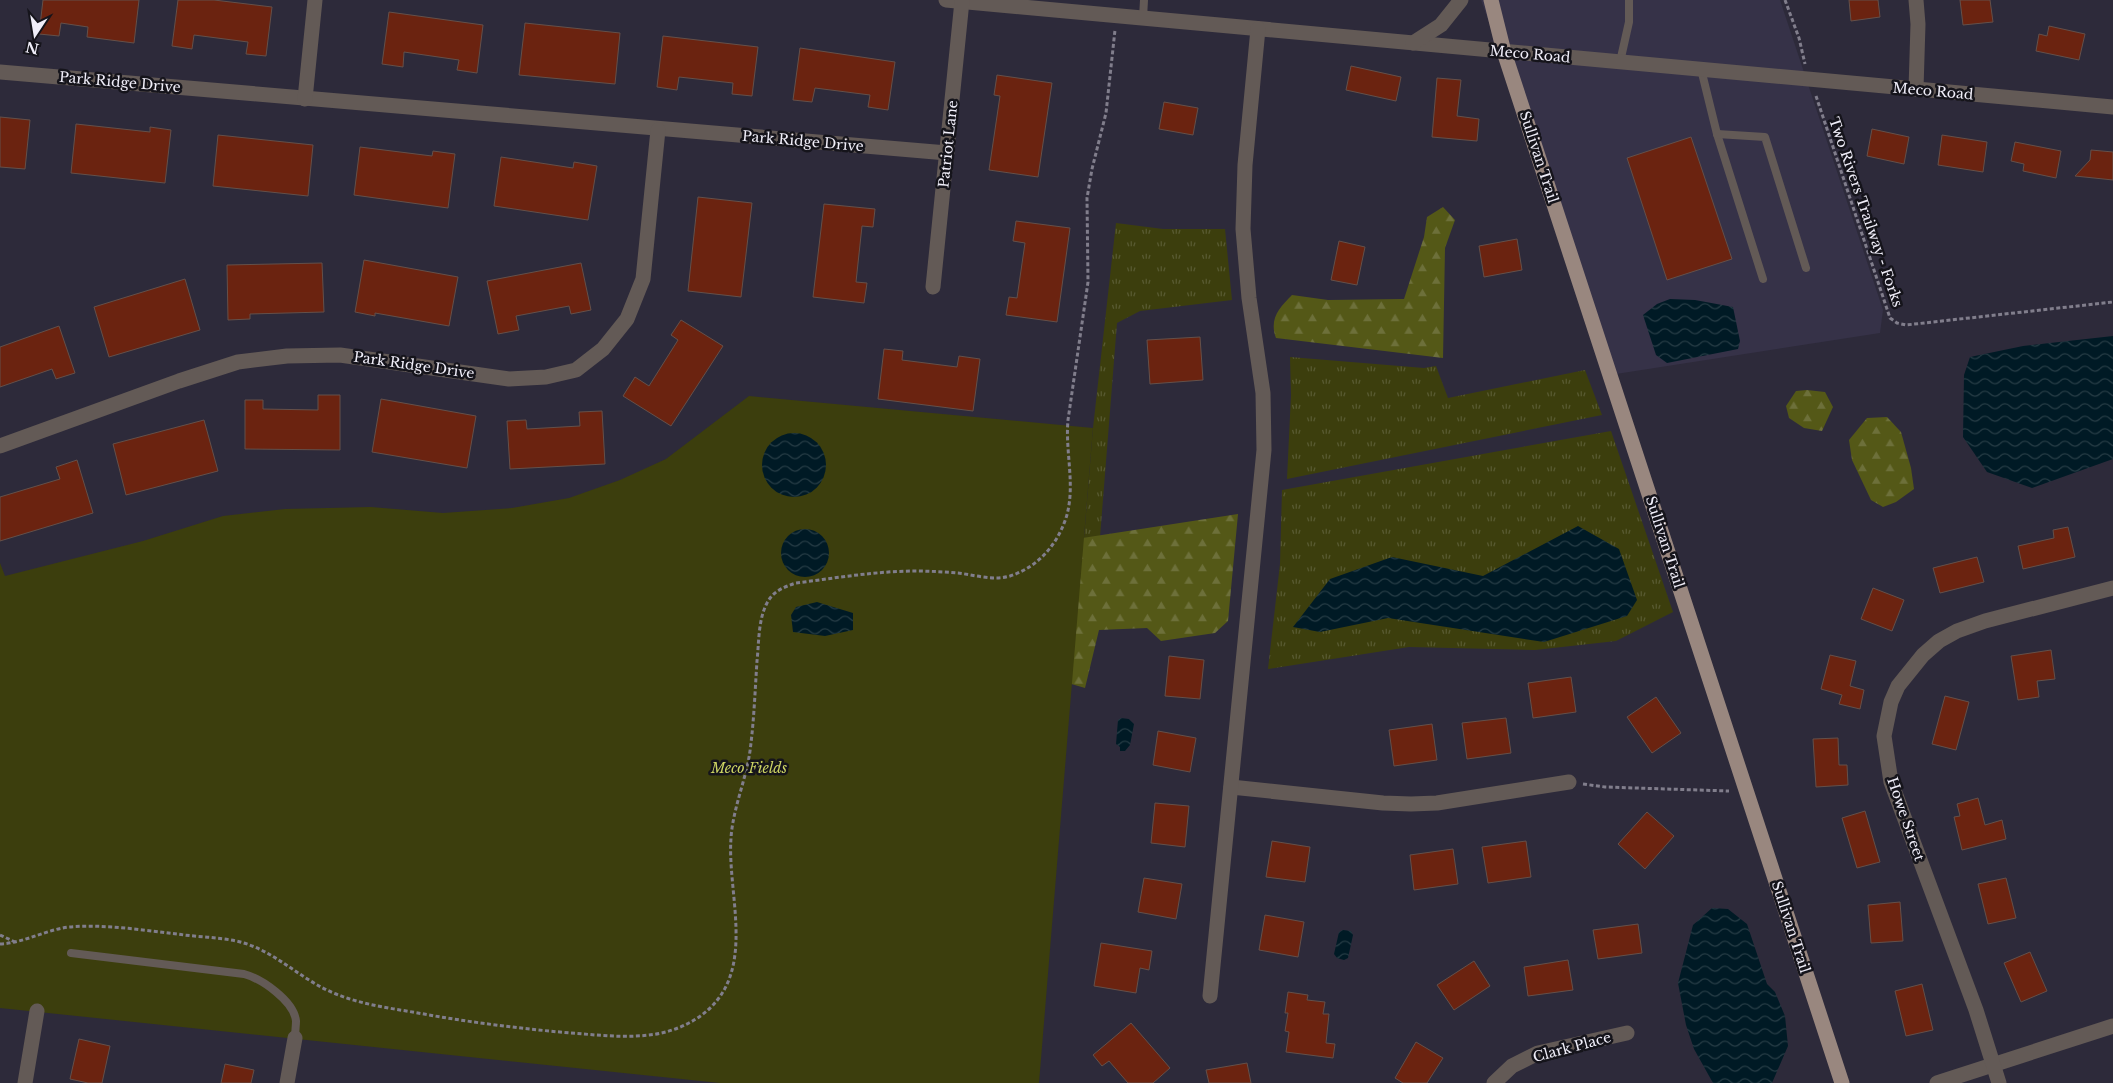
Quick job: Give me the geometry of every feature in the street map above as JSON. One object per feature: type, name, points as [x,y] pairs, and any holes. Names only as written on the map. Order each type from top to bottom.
[{"type":"main road","name":"Sullivan Trail","points":[[1491,0],[1504,52],[1842,1083]]},
{"type":"street","points":[[305,99],[314,0]]},
{"type":"street","name":"Meco Road","points":[[946,0],[2113,107]]},
{"type":"street","points":[[1413,43],[1441,25],[1461,0]]},
{"type":"street","points":[[1916,0],[1918,24],[1916,89]]},
{"type":"street","name":"Patriot Lane","points":[[933,287],[962,2]]},
{"type":"street","points":[[1210,996],[1264,450],[1263,393],[1249,298],[1243,229],[1245,166],[1258,29]]},
{"type":"street","name":"Park Ridge Drive","points":[[0,72],[658,130],[947,153]]},
{"type":"street","name":"Park Ridge Drive","points":[[0,446],[179,381],[238,362],[287,356],[340,355],[509,379],[546,377],[576,370],[603,349],[627,319],[643,279],[658,130]]},
{"type":"street","name":"Howe Street","points":[[1999,1083],[1995,1065],[1976,1010],[1891,782],[1884,736],[1891,702],[1898,686],[1923,655],[1956,631],[1985,621],[2113,588]]},
{"type":"street","points":[[1231,788],[1411,804],[1438,803],[1569,782]]},
{"type":"street","points":[[25,1083],[37,1011]]},
{"type":"street","points":[[1937,1083],[2113,1026]]},
{"type":"street","name":"Clark Place","points":[[1494,1083],[1512,1066],[1538,1053],[1628,1033]]},
{"type":"street","points":[[287,1083],[294,1038]]},
{"type":"lane","points":[[1143,18],[1144,0]]},
{"type":"lane","points":[[1620,62],[1629,22],[1629,0]]},
{"type":"lane","points":[[1701,69],[1718,134],[1763,279]]},
{"type":"lane","points":[[1718,134],[1765,138],[1806,268]]},
{"type":"lane","points":[[71,953],[244,974],[257,978],[274,989],[296,1020],[294,1038]]},
{"type":"path","points":[[1785,0],[1799,38],[1805,62]]},
{"type":"path","points":[[0,944],[18,942],[65,928],[79,927],[234,940],[252,945],[281,960],[316,985],[356,1001],[512,1028],[610,1036],[650,1035],[679,1028],[706,1011],[724,989],[731,974],[734,956],[736,922],[730,866],[731,836],[736,806],[750,754],[759,639],[768,601],[774,593],[783,587],[796,583],[873,573],[938,571],[995,578],[1010,576],[1036,562],[1047,553],[1062,529],[1066,516],[1070,483],[1067,442],[1068,420],[1088,282],[1087,198],[1106,113],[1116,16]]},
{"type":"path","name":"Two Rivers Trailway - Forks","points":[[1816,97],[1890,318],[1906,325],[2113,302]]},
{"type":"path","points":[[1569,782],[1605,787],[1747,792]]},
{"type":"path","points":[[0,935],[18,942]]},
{"type":"shaded area","points":[[1481,0],[1780,0],[1883,310],[1880,333],[1616,374]]},
{"type":"green space","points":[[1443,207],[1455,220],[1445,248],[1443,358],[1276,338],[1274,325],[1276,314],[1292,295],[1328,300],[1404,299],[1424,237],[1427,217]]},
{"type":"green space","points":[[1116,223],[1163,229],[1225,229],[1232,300],[1140,311],[1117,323],[1100,537],[1084,538],[1093,428]]},
{"type":"green space","points":[[1290,357],[1424,368],[1436,366],[1448,398],[1585,370],[1602,415],[1287,479],[1291,395]]},
{"type":"green space","points":[[1796,391],[1825,392],[1833,407],[1822,431],[1804,428],[1789,418],[1786,406]]},
{"type":"green space","name":"Meco Fields","points":[[749,396],[1093,428],[1039,1083],[720,1083],[0,1008],[0,563],[5,576],[143,541],[223,516],[285,509],[371,507],[443,513],[512,508],[569,498],[620,480],[666,459]]},
{"type":"green space","points":[[1887,417],[1901,432],[1911,468],[1914,489],[1896,502],[1883,507],[1871,500],[1852,460],[1849,440],[1867,418]]},
{"type":"green space","points":[[1611,431],[1673,612],[1616,641],[1535,650],[1409,647],[1268,669],[1280,564],[1282,490]]},
{"type":"green space","points":[[1238,514],[1228,621],[1215,633],[1161,641],[1147,628],[1099,630],[1085,688],[1051,678],[1076,539]]},
{"type":"water","points":[[1670,299],[1695,300],[1733,307],[1740,341],[1738,349],[1667,363],[1656,355],[1643,315],[1657,304]]},
{"type":"water","points":[[2113,336],[2113,459],[2032,488],[1987,472],[1963,437],[1964,375],[1970,357],[2023,346]]},
{"type":"water","points":[[794,433],[812,439],[820,447],[826,465],[820,483],[812,491],[794,497],[776,491],[768,483],[762,465],[768,447],[776,439]]},
{"type":"water","points":[[1578,526],[1619,549],[1637,600],[1627,616],[1544,642],[1388,618],[1320,632],[1293,627],[1330,579],[1392,557],[1483,576]]},
{"type":"water","points":[[805,529],[814,531],[822,536],[827,544],[829,553],[827,562],[822,570],[814,575],[805,577],[796,575],[788,570],[783,562],[781,553],[783,544],[788,536],[796,531]]},
{"type":"water","points":[[817,602],[853,613],[853,630],[825,636],[793,632],[791,615],[796,607]]},
{"type":"water","points":[[1121,718],[1129,719],[1134,724],[1130,745],[1125,751],[1120,751],[1120,747],[1116,744],[1118,720]]},
{"type":"water","points":[[1712,908],[1728,909],[1747,924],[1767,984],[1775,992],[1785,1016],[1788,1046],[1772,1083],[1713,1083],[1694,1049],[1686,1025],[1678,983],[1693,925]]},
{"type":"water","points":[[1343,930],[1351,931],[1353,935],[1348,958],[1344,960],[1337,958],[1334,954],[1339,932]]},
{"type":"building","points":[[43,0],[139,0],[134,43],[87,37],[88,27],[61,23],[59,36],[39,34]]},
{"type":"building","points":[[178,0],[214,0],[272,7],[266,56],[246,54],[248,42],[194,35],[192,49],[172,46]]},
{"type":"building","points":[[1849,0],[1878,0],[1880,17],[1851,21]]},
{"type":"building","points":[[1960,0],[1990,0],[1993,22],[1963,25]]},
{"type":"building","points":[[389,12],[483,25],[477,73],[457,70],[459,60],[404,52],[403,67],[382,64]]},
{"type":"building","points":[[525,23],[620,33],[615,84],[519,75]]},
{"type":"building","points":[[2049,26],[2085,34],[2079,60],[2036,51],[2039,34],[2047,36]]},
{"type":"building","points":[[663,36],[758,47],[752,96],[732,94],[733,83],[679,77],[677,90],[657,87]]},
{"type":"building","points":[[800,48],[895,62],[888,110],[868,107],[870,95],[815,88],[812,102],[793,100]]},
{"type":"building","points":[[1351,66],[1401,77],[1396,101],[1346,90]]},
{"type":"building","points":[[997,75],[1052,83],[1038,177],[989,170],[1000,96],[994,95]]},
{"type":"building","points":[[1437,78],[1461,80],[1457,116],[1479,119],[1477,141],[1432,137]]},
{"type":"building","points":[[1164,102],[1198,108],[1193,135],[1159,129]]},
{"type":"building","points":[[0,117],[30,120],[25,169],[0,167]]},
{"type":"building","points":[[76,124],[150,132],[150,127],[171,130],[165,183],[71,173]]},
{"type":"building","points":[[1872,129],[1909,137],[1904,164],[1867,156]]},
{"type":"building","points":[[218,135],[313,145],[308,196],[213,186]]},
{"type":"building","points":[[1942,135],[1987,142],[1983,172],[1938,165]]},
{"type":"building","points":[[1691,137],[1732,259],[1667,280],[1627,158]]},
{"type":"building","points":[[2015,142],[2061,151],[2056,178],[2023,171],[2024,164],[2011,161]]},
{"type":"building","points":[[360,147],[432,156],[433,151],[455,154],[448,208],[354,195]]},
{"type":"building","points":[[2091,150],[2113,152],[2113,180],[2075,176],[2090,160]]},
{"type":"building","points":[[501,157],[573,168],[574,162],[597,166],[588,220],[494,206]]},
{"type":"building","points":[[698,197],[752,203],[741,297],[688,291]]},
{"type":"building","points":[[824,204],[875,209],[873,227],[862,226],[856,282],[867,283],[864,303],[813,297]]},
{"type":"building","points":[[1016,221],[1070,228],[1057,322],[1006,315],[1009,297],[1017,298],[1025,243],[1013,241]]},
{"type":"building","points":[[1517,239],[1522,270],[1484,277],[1479,246]]},
{"type":"building","points":[[1339,241],[1365,247],[1357,285],[1331,280]]},
{"type":"building","points":[[364,260],[458,277],[449,326],[375,313],[375,316],[355,312]]},
{"type":"building","points":[[322,263],[324,312],[250,314],[250,319],[228,320],[227,265]]},
{"type":"building","points":[[581,263],[591,310],[571,314],[569,306],[516,316],[519,330],[498,334],[487,281]]},
{"type":"building","points":[[185,279],[200,330],[109,357],[94,307]]},
{"type":"building","points":[[681,320],[723,346],[671,426],[623,396],[635,377],[649,386],[678,340],[671,335]]},
{"type":"building","points":[[59,326],[75,373],[56,379],[52,369],[0,387],[0,347]]},
{"type":"building","points":[[1200,337],[1203,380],[1150,384],[1147,340]]},
{"type":"building","points":[[884,349],[903,351],[902,360],[957,367],[959,356],[980,359],[973,411],[878,399]]},
{"type":"building","points":[[318,395],[340,395],[340,450],[245,449],[245,400],[263,400],[263,409],[318,410]]},
{"type":"building","points":[[381,399],[476,416],[467,468],[372,452]]},
{"type":"building","points":[[602,411],[605,464],[510,469],[507,421],[526,420],[527,429],[580,426],[579,412]]},
{"type":"building","points":[[204,420],[218,471],[126,495],[113,444]]},
{"type":"building","points":[[77,460],[93,513],[0,541],[0,497],[60,479],[56,467]]},
{"type":"building","points":[[2068,527],[2075,557],[2023,569],[2018,546],[2054,538],[2053,530]]},
{"type":"building","points":[[1977,557],[1984,582],[1940,593],[1933,568]]},
{"type":"building","points":[[1873,588],[1904,600],[1892,631],[1861,619]]},
{"type":"building","points":[[2051,650],[2055,679],[2037,681],[2039,697],[2018,700],[2011,656]]},
{"type":"building","points":[[1830,655],[1856,661],[1850,686],[1864,690],[1860,709],[1839,704],[1842,695],[1821,689]]},
{"type":"building","points":[[1169,656],[1204,660],[1200,699],[1165,696]]},
{"type":"building","points":[[1571,677],[1576,712],[1533,718],[1528,683]]},
{"type":"building","points":[[1945,696],[1969,702],[1956,750],[1932,744]]},
{"type":"building","points":[[1656,697],[1681,733],[1652,753],[1627,717]]},
{"type":"building","points":[[1506,718],[1511,753],[1467,759],[1462,723]]},
{"type":"building","points":[[1432,724],[1437,760],[1394,766],[1389,730]]},
{"type":"building","points":[[1158,731],[1196,738],[1190,772],[1153,765]]},
{"type":"building","points":[[1838,738],[1839,765],[1847,765],[1848,785],[1816,787],[1813,739]]},
{"type":"building","points":[[1978,798],[1985,825],[2002,820],[2006,839],[1962,850],[1954,817],[1960,816],[1957,804]]},
{"type":"building","points":[[1155,803],[1189,806],[1185,847],[1151,843]]},
{"type":"building","points":[[1865,811],[1880,862],[1857,868],[1842,818]]},
{"type":"building","points":[[1647,812],[1674,836],[1645,869],[1618,844]]},
{"type":"building","points":[[1272,841],[1310,847],[1305,882],[1266,877]]},
{"type":"building","points":[[1526,841],[1531,877],[1488,883],[1482,847]]},
{"type":"building","points":[[1453,849],[1458,884],[1414,890],[1410,855]]},
{"type":"building","points":[[1144,878],[1182,884],[1176,919],[1138,912]]},
{"type":"building","points":[[2006,878],[2016,918],[1988,924],[1978,884]]},
{"type":"building","points":[[1900,902],[1903,941],[1871,943],[1868,905]]},
{"type":"building","points":[[1265,915],[1304,922],[1298,957],[1259,950]]},
{"type":"building","points":[[1638,924],[1642,953],[1598,959],[1593,930]]},
{"type":"building","points":[[1101,943],[1152,951],[1149,970],[1140,968],[1136,993],[1094,986]]},
{"type":"building","points":[[2030,952],[2047,991],[2021,1002],[2004,963]]},
{"type":"building","points":[[1568,960],[1573,990],[1528,996],[1524,967]]},
{"type":"building","points":[[1474,961],[1490,986],[1454,1010],[1437,985]]},
{"type":"building","points":[[1922,984],[1933,1030],[1906,1036],[1895,991]]},
{"type":"building","points":[[1288,992],[1308,995],[1307,1000],[1325,1002],[1323,1014],[1329,1014],[1326,1043],[1335,1044],[1333,1058],[1286,1052],[1289,1032],[1285,1031],[1288,1013],[1285,1013]]},
{"type":"building","points":[[1131,1023],[1170,1068],[1153,1083],[1128,1083],[1109,1061],[1102,1066],[1093,1055]]},
{"type":"building","points":[[79,1039],[110,1046],[102,1083],[88,1083],[70,1079]]},
{"type":"building","points":[[1416,1042],[1443,1058],[1427,1083],[1403,1083],[1395,1078]]},
{"type":"building","points":[[1247,1063],[1251,1083],[1209,1083],[1206,1070]]},
{"type":"building","points":[[225,1064],[254,1070],[251,1083],[221,1083]]}]
